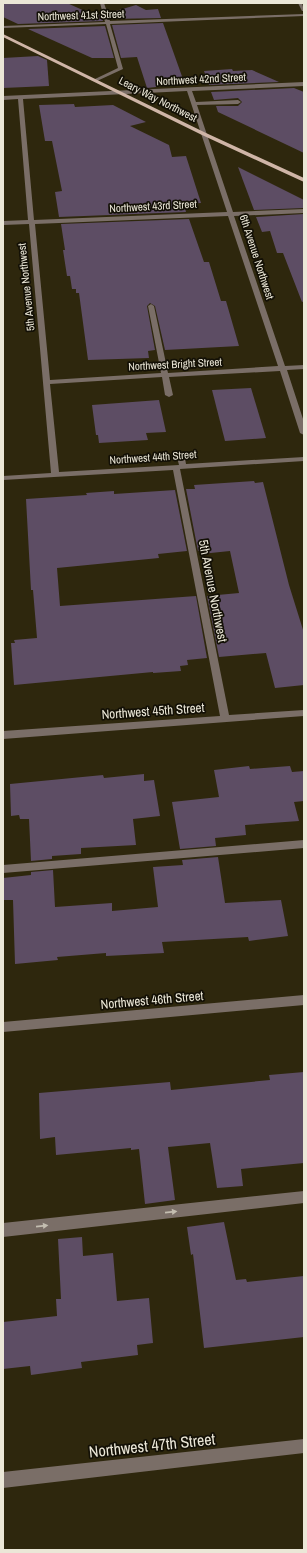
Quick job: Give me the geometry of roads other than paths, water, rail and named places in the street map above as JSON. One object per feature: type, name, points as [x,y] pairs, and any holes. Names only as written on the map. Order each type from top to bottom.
[{"type":"main road","name":"Leary Way Northwest","points":[[3,35],[204,134],[304,180]]},
{"type":"street","points":[[97,80],[121,69],[102,3]]},
{"type":"street","points":[[300,3],[304,10]]},
{"type":"street","name":"Northwest 41st Street","points":[[3,27],[304,15]]},
{"type":"street","name":"Northwest 42nd Street","points":[[3,98],[189,89],[283,88],[304,84]]},
{"type":"street","name":"6th Avenue Northwest","points":[[189,89],[304,433]]},
{"type":"street","name":"5th Avenue Northwest","points":[[20,97],[55,475]]},
{"type":"street","points":[[194,104],[238,102]]},
{"type":"street","name":"Northwest 43rd Street","points":[[3,223],[304,211]]},
{"type":"street","points":[[151,306],[169,395]]},
{"type":"street","name":"Northwest Bright Street","points":[[46,382],[304,367]]},
{"type":"street","name":"5th Avenue Northwest","points":[[180,453],[180,467],[225,719]]},
{"type":"street","name":"Northwest 44th Street","points":[[3,478],[304,459]]},
{"type":"street","name":"Northwest 45th Street","points":[[3,736],[304,713]]},
{"type":"street","points":[[3,869],[304,844]]},
{"type":"street","name":"Northwest 46th Street","points":[[3,1027],[304,1000]]},
{"type":"street","points":[[3,1230],[304,1197]]},
{"type":"street","name":"Northwest 47th Street","points":[[3,1480],[304,1446]]}]
